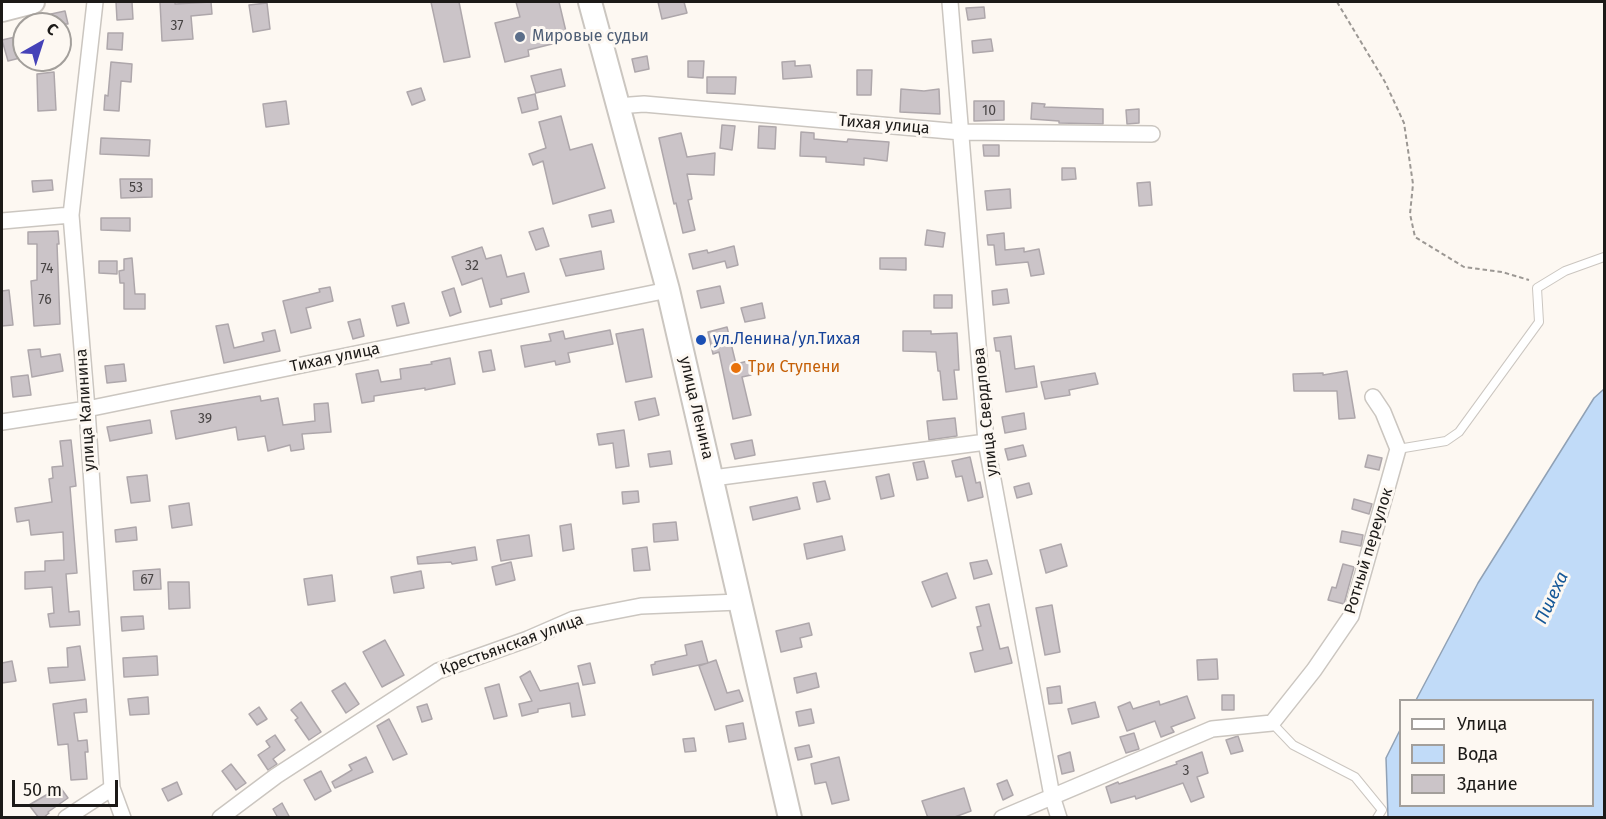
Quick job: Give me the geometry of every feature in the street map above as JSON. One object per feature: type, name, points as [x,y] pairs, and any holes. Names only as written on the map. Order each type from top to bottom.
[{"type":"main road","points":[[2,10],[33,2]]},
{"type":"main road","name":"улица Ленина","points":[[590,2],[668,290],[790,818]]},
{"type":"street","name":"улица Калинина","points":[[95,2],[71,215],[87,410],[112,788],[123,818]]},
{"type":"street","name":"улица Свердлова","points":[[950,2],[986,442],[1052,796],[1059,818]]},
{"type":"street","name":"Тихая улица","points":[[617,106],[644,104],[961,132],[1152,134]]},
{"type":"street","points":[[2,221],[71,215]]},
{"type":"street","name":"Тихая улица","points":[[2,422],[87,410],[668,290]]},
{"type":"street","points":[[1373,397],[1383,412],[1398,449]]},
{"type":"street","points":[[713,478],[986,442]]},
{"type":"street","name":"Ротный переулок","points":[[1272,723],[1314,670],[1351,616],[1398,449]]},
{"type":"street","name":"Крестьянская улица","points":[[220,818],[276,776],[438,671],[528,639],[574,619],[641,606],[739,602]]},
{"type":"street","points":[[1002,818],[1212,729],[1272,723]]},
{"type":"street","points":[[66,818],[112,788]]},
{"type":"lane","points":[[1398,449],[1446,441],[1459,432],[1539,322],[1537,288],[1565,271],[1605,258]]},
{"type":"lane","points":[[1272,723],[1293,745],[1355,777],[1382,810],[1377,818]]},
{"type":"path","points":[[1337,2],[1385,82],[1404,123],[1413,184],[1410,214],[1415,237],[1464,267],[1502,272],[1529,280],[1537,288]]},
{"type":"water","name":"Пшеха","points":[[1604,389],[1604,817],[1388,817],[1386,758],[1399,732],[1399,807],[1594,807],[1594,699],[1417,699],[1478,583],[1594,398]]},
{"type":"building","points":[[116,2],[132,2],[133,19],[117,20]]},
{"type":"building","points":[[160,2],[175,2],[175,4],[211,2],[212,14],[191,16],[193,39],[162,41]]},
{"type":"building","points":[[431,2],[459,2],[470,57],[444,62]]},
{"type":"building","points":[[516,2],[559,2],[568,40],[528,50],[529,56],[505,62],[495,23],[520,17]]},
{"type":"building","points":[[658,2],[684,2],[687,13],[662,19]]},
{"type":"building","points":[[267,3],[270,29],[253,32],[249,5]]},
{"type":"building","points":[[984,7],[985,18],[968,20],[966,8]]},
{"type":"building","points":[[108,33],[123,33],[122,50],[107,49]]},
{"type":"building","points":[[12,38],[12,60],[8,61],[2,40]]},
{"type":"building","points":[[991,39],[993,51],[973,53],[972,41]]},
{"type":"building","points":[[647,56],[649,69],[635,72],[632,59]]},
{"type":"building","points":[[688,61],[704,61],[703,78],[688,77]]},
{"type":"building","points":[[795,61],[795,66],[810,65],[812,77],[783,79],[782,62]]},
{"type":"building","points":[[111,62],[132,64],[131,82],[121,81],[119,111],[104,110],[105,95],[108,96]]},
{"type":"building","points":[[561,69],[565,86],[536,93],[531,76]]},
{"type":"building","points":[[857,70],[872,70],[871,95],[857,95]]},
{"type":"building","points":[[54,72],[56,110],[38,111],[37,74]]},
{"type":"building","points":[[707,77],[736,77],[735,94],[707,93]]},
{"type":"building","points":[[421,88],[425,100],[412,105],[407,92]]},
{"type":"building","points":[[901,89],[924,91],[939,89],[940,114],[900,112]]},
{"type":"building","points":[[535,94],[538,109],[522,113],[518,98]]},
{"type":"building","points":[[286,101],[289,124],[266,127],[263,104]]},
{"type":"building","points":[[974,101],[1004,101],[1004,120],[974,121]]},
{"type":"building","points":[[1032,103],[1045,104],[1044,107],[1103,109],[1103,124],[1059,123],[1059,121],[1031,119]]},
{"type":"building","points":[[1139,109],[1139,123],[1127,124],[1126,110]]},
{"type":"building","points":[[561,116],[570,150],[592,144],[605,188],[553,204],[543,161],[533,165],[529,154],[546,148],[539,122]]},
{"type":"building","points":[[722,125],[735,126],[732,150],[720,148]]},
{"type":"building","points":[[759,126],[776,127],[775,149],[758,148]]},
{"type":"building","points":[[801,132],[814,133],[814,139],[889,142],[887,161],[864,158],[864,165],[826,162],[826,157],[800,156]]},
{"type":"building","points":[[681,133],[687,157],[715,153],[714,175],[687,174],[692,199],[688,200],[695,230],[683,233],[659,138]]},
{"type":"building","points":[[101,138],[150,140],[149,156],[100,154]]},
{"type":"building","points":[[983,145],[999,145],[999,156],[984,156]]},
{"type":"building","points":[[1062,168],[1075,168],[1076,179],[1062,180]]},
{"type":"building","points":[[120,179],[152,179],[152,197],[121,198]]},
{"type":"building","points":[[52,180],[53,190],[33,192],[32,181]]},
{"type":"building","points":[[1150,182],[1152,205],[1139,206],[1137,183]]},
{"type":"building","points":[[1010,189],[1011,208],[987,210],[985,191]]},
{"type":"building","points":[[611,210],[614,222],[592,227],[589,215]]},
{"type":"building","points":[[101,218],[130,218],[130,231],[101,230]]},
{"type":"building","points":[[543,228],[549,246],[536,250],[529,232]]},
{"type":"building","points":[[927,230],[945,233],[943,247],[925,245]]},
{"type":"building","points":[[58,231],[60,324],[34,326],[31,281],[37,280],[37,244],[28,244],[28,232]]},
{"type":"building","points":[[1004,233],[1005,250],[1024,248],[1024,252],[1039,249],[1044,274],[1031,276],[1028,262],[996,265],[994,245],[988,245],[987,235]]},
{"type":"building","points":[[734,246],[738,265],[727,268],[725,261],[693,269],[689,254],[707,250],[708,253]]},
{"type":"building","points":[[482,247],[486,259],[501,255],[507,277],[524,273],[529,292],[501,299],[502,304],[490,307],[482,278],[462,285],[452,257]]},
{"type":"building","points":[[601,251],[604,269],[566,276],[560,259]]},
{"type":"building","points":[[132,258],[135,294],[145,294],[145,309],[124,309],[124,283],[120,283],[119,271],[124,270],[124,259]]},
{"type":"building","points":[[880,258],[906,258],[906,270],[880,269]]},
{"type":"building","points":[[99,261],[117,261],[117,274],[99,273]]},
{"type":"building","points":[[720,286],[724,303],[701,308],[697,291]]},
{"type":"building","points":[[330,287],[333,301],[306,308],[311,328],[291,333],[283,301],[320,292],[319,289]]},
{"type":"building","points":[[454,288],[461,312],[450,316],[442,292]]},
{"type":"building","points":[[1007,289],[1009,303],[993,305],[992,291]]},
{"type":"building","points":[[9,290],[13,325],[2,326],[2,291]]},
{"type":"building","points":[[934,295],[952,295],[952,308],[934,308]]},
{"type":"building","points":[[404,303],[409,323],[397,326],[392,306]]},
{"type":"building","points":[[762,303],[765,318],[745,322],[741,308]]},
{"type":"building","points":[[360,319],[364,336],[353,339],[348,322]]},
{"type":"building","points":[[228,324],[234,348],[264,341],[262,333],[275,330],[280,351],[224,363],[216,326]]},
{"type":"building","points":[[727,327],[736,364],[748,361],[751,375],[742,377],[751,415],[733,419],[719,352],[713,354],[708,332]]},
{"type":"building","points":[[643,329],[652,377],[626,382],[616,334]]},
{"type":"building","points":[[610,330],[613,344],[568,353],[570,362],[556,365],[555,361],[525,367],[521,346],[551,341],[549,334],[563,331],[565,339]]},
{"type":"building","points":[[903,331],[931,331],[931,334],[957,333],[959,370],[954,370],[957,399],[943,400],[936,352],[903,351]]},
{"type":"building","points":[[1011,336],[1015,369],[1034,366],[1037,387],[1006,392],[1000,351],[996,351],[994,338]]},
{"type":"building","points":[[40,349],[41,357],[60,354],[63,371],[32,377],[28,350]]},
{"type":"building","points":[[491,350],[495,370],[483,372],[479,352]]},
{"type":"building","points":[[450,358],[455,384],[374,396],[374,401],[362,403],[356,374],[378,370],[381,382],[401,379],[400,369],[432,364],[431,362]]},
{"type":"building","points":[[124,364],[126,381],[107,383],[105,366]]},
{"type":"building","points":[[1347,371],[1355,418],[1339,419],[1337,391],[1294,391],[1293,374],[1323,373],[1323,375]]},
{"type":"building","points":[[1095,373],[1098,384],[1069,390],[1070,395],[1045,399],[1041,382]]},
{"type":"building","points":[[28,375],[31,395],[13,397],[11,377]]},
{"type":"building","points":[[260,396],[261,401],[278,398],[283,425],[315,421],[314,404],[328,403],[331,432],[302,434],[304,449],[291,451],[290,445],[268,451],[265,436],[238,440],[236,427],[176,439],[171,411]]},
{"type":"building","points":[[655,398],[659,415],[639,420],[635,402]]},
{"type":"building","points":[[1024,413],[1026,429],[1005,433],[1002,417]]},
{"type":"building","points":[[955,418],[957,436],[929,440],[927,421]]},
{"type":"building","points":[[150,420],[152,433],[110,441],[107,427]]},
{"type":"building","points":[[624,430],[629,466],[616,468],[613,443],[599,445],[597,434]]},
{"type":"building","points":[[71,440],[76,486],[70,487],[77,573],[66,574],[69,612],[79,611],[80,625],[50,627],[48,614],[54,613],[52,587],[25,589],[25,572],[45,571],[45,561],[64,560],[63,532],[31,535],[29,520],[17,522],[15,508],[52,502],[49,479],[53,478],[52,467],[63,466],[60,441]]},
{"type":"building","points":[[752,440],[755,455],[735,459],[731,444]]},
{"type":"building","points":[[1023,445],[1026,456],[1008,460],[1005,449]]},
{"type":"building","points":[[670,451],[672,464],[650,467],[648,454]]},
{"type":"building","points":[[1368,455],[1382,458],[1379,470],[1365,467]]},
{"type":"building","points":[[970,457],[976,483],[980,482],[983,497],[968,501],[962,476],[956,477],[952,461]]},
{"type":"building","points":[[924,461],[928,478],[917,480],[913,463]]},
{"type":"building","points":[[889,474],[894,496],[881,499],[876,477]]},
{"type":"building","points":[[147,475],[150,501],[131,503],[127,477]]},
{"type":"building","points":[[825,481],[830,499],[817,502],[813,483]]},
{"type":"building","points":[[1029,483],[1032,494],[1017,498],[1014,487]]},
{"type":"building","points":[[638,491],[639,502],[623,504],[622,492]]},
{"type":"building","points":[[797,497],[800,509],[753,520],[750,507]]},
{"type":"building","points":[[1354,499],[1372,504],[1369,514],[1352,509]]},
{"type":"building","points":[[189,503],[192,525],[172,528],[169,506]]},
{"type":"building","points":[[676,522],[678,540],[654,542],[653,524]]},
{"type":"building","points":[[571,524],[574,549],[563,551],[560,526]]},
{"type":"building","points":[[136,527],[137,540],[116,542],[115,530]]},
{"type":"building","points":[[1342,531],[1363,535],[1361,546],[1340,542]]},
{"type":"building","points":[[529,535],[532,556],[501,561],[497,540]]},
{"type":"building","points":[[842,536],[845,550],[807,559],[804,544]]},
{"type":"building","points":[[1061,544],[1067,566],[1046,573],[1040,550]]},
{"type":"building","points":[[475,547],[477,560],[452,564],[451,562],[418,564],[417,557]]},
{"type":"building","points":[[647,547],[650,570],[634,571],[632,549]]},
{"type":"building","points":[[987,560],[992,574],[974,579],[970,563]]},
{"type":"building","points":[[511,562],[515,580],[496,585],[492,567]]},
{"type":"building","points":[[1343,564],[1354,567],[1344,604],[1328,600],[1332,587],[1336,588]]},
{"type":"building","points":[[160,569],[161,589],[134,590],[133,571]]},
{"type":"building","points":[[421,571],[424,588],[394,593],[391,577]]},
{"type":"building","points":[[947,573],[956,598],[932,607],[922,582]]},
{"type":"building","points":[[332,575],[335,601],[308,605],[304,579]]},
{"type":"building","points":[[168,582],[189,582],[190,608],[169,609]]},
{"type":"building","points":[[989,604],[1000,649],[1008,647],[1012,663],[975,672],[970,653],[983,650],[977,627],[981,626],[976,607]]},
{"type":"building","points":[[1052,605],[1060,652],[1045,655],[1036,608]]},
{"type":"building","points":[[143,616],[144,629],[122,631],[121,617]]},
{"type":"building","points":[[809,623],[812,635],[800,638],[802,647],[781,652],[776,631]]},
{"type":"building","points":[[385,640],[404,675],[382,687],[363,652]]},
{"type":"building","points":[[702,641],[708,663],[653,675],[651,665],[655,662],[687,655],[685,645]]},
{"type":"building","points":[[80,646],[85,680],[50,683],[48,668],[68,667],[67,648]]},
{"type":"building","points":[[157,656],[158,675],[124,677],[123,658]]},
{"type":"building","points":[[1217,659],[1218,679],[1198,680],[1197,660]]},
{"type":"building","points":[[716,660],[727,693],[739,690],[743,701],[715,710],[699,666]]},
{"type":"building","points":[[12,661],[16,681],[2,683],[2,663]]},
{"type":"building","points":[[590,663],[595,683],[583,685],[578,666]]},
{"type":"building","points":[[530,671],[540,691],[578,683],[585,715],[572,717],[570,703],[538,709],[538,712],[522,716],[519,704],[532,701],[520,677]]},
{"type":"building","points":[[816,673],[819,687],[797,693],[794,678]]},
{"type":"building","points":[[345,683],[359,704],[346,713],[332,691]]},
{"type":"building","points":[[499,684],[507,716],[494,719],[485,688]]},
{"type":"building","points":[[1060,686],[1062,703],[1049,704],[1047,688]]},
{"type":"building","points":[[1222,695],[1234,695],[1234,710],[1222,710]]},
{"type":"building","points":[[1187,696],[1195,718],[1171,727],[1174,732],[1161,737],[1155,721],[1127,731],[1118,707],[1130,702],[1133,709],[1159,701],[1160,705]]},
{"type":"building","points":[[148,697],[149,714],[130,715],[128,699]]},
{"type":"building","points":[[86,699],[87,712],[74,713],[78,741],[87,740],[88,752],[85,752],[87,779],[71,780],[68,744],[58,745],[53,704]]},
{"type":"building","points":[[301,702],[321,732],[309,740],[295,720],[298,718],[291,710]]},
{"type":"building","points":[[1095,702],[1099,717],[1072,724],[1068,709]]},
{"type":"building","points":[[427,704],[432,719],[422,722],[417,707]]},
{"type":"building","points":[[259,707],[267,719],[257,725],[249,714]]},
{"type":"building","points":[[811,709],[814,723],[799,726],[796,712]]},
{"type":"building","points":[[389,719],[407,754],[393,760],[377,726]]},
{"type":"building","points":[[743,723],[746,739],[729,742],[726,726]]},
{"type":"building","points":[[1134,733],[1139,749],[1126,753],[1120,737]]},
{"type":"building","points":[[275,735],[285,750],[273,759],[277,764],[268,770],[258,755],[270,747],[266,741]]},
{"type":"building","points":[[1238,736],[1243,751],[1231,754],[1226,740]]},
{"type":"building","points":[[694,738],[696,751],[685,752],[683,739]]},
{"type":"building","points":[[809,745],[812,757],[798,760],[795,748]]},
{"type":"building","points":[[1070,752],[1074,771],[1062,774],[1058,756]]},
{"type":"building","points":[[1202,752],[1208,773],[1197,777],[1204,797],[1191,802],[1183,783],[1136,799],[1135,796],[1111,803],[1106,787],[1177,764],[1176,762]]},
{"type":"building","points":[[366,757],[373,772],[335,788],[332,782],[352,770],[349,765]]},
{"type":"building","points":[[839,757],[849,800],[832,804],[826,782],[815,784],[811,764]]},
{"type":"building","points":[[231,764],[246,783],[236,790],[222,771]]},
{"type":"building","points":[[321,771],[331,791],[315,800],[304,780]]},
{"type":"building","points":[[1007,780],[1013,795],[1003,800],[997,784]]},
{"type":"building","points":[[177,782],[182,794],[168,801],[162,789]]},
{"type":"building","points":[[60,787],[68,798],[43,818],[39,818],[29,805]]},
{"type":"building","points":[[964,788],[971,811],[952,818],[928,818],[922,801]]},
{"type":"building","points":[[282,803],[290,818],[278,818],[273,809]]},
{"type":"place","name":"Мировые судьи","points":[[520,37]]},
{"type":"place","name":"ул.Ленина/ул.Тихая","points":[[701,340]]},
{"type":"place","name":"Три Ступени","points":[[736,368]]}]
